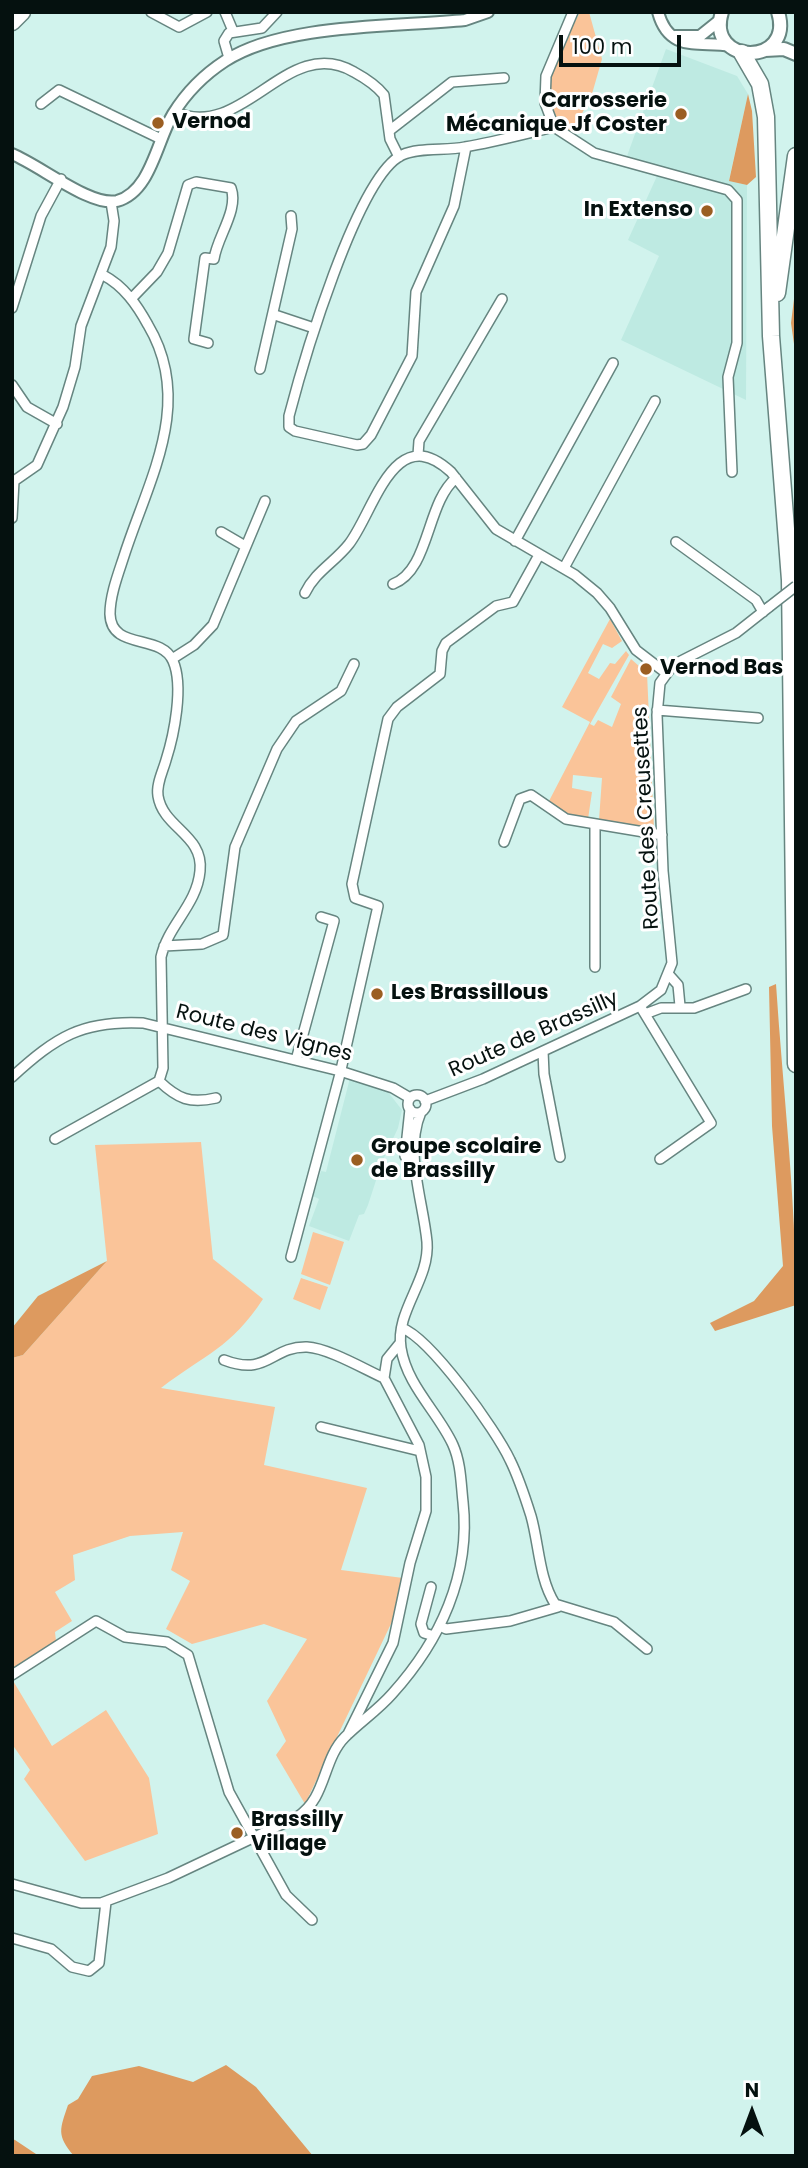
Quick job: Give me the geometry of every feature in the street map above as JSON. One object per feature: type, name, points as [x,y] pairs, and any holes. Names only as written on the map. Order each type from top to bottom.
[{"type":"highway","points":[[12,22],[22,12]]},
{"type":"highway","points":[[736,50],[755,73],[766,106],[768,269],[791,613],[796,1063]]},
{"type":"highway","points":[[776,404],[777,293],[796,156]]},
{"type":"highway","points":[[791,613],[796,540]]},
{"type":"main road","points":[[721,16],[721,31],[736,50],[784,49],[796,54]]},
{"type":"main road","points":[[765,50],[776,41],[780,17]]},
{"type":"main road","points":[[780,17],[796,47]]},
{"type":"street","points":[[151,12],[180,27],[207,12]]},
{"type":"street","points":[[225,12],[233,31]]},
{"type":"street","points":[[233,31],[254,31],[277,12]]},
{"type":"street","points":[[12,154],[48,171],[88,198],[111,202],[125,198],[138,187],[175,112],[200,81],[229,58],[251,48],[298,35],[466,20],[488,12]]},
{"type":"street","points":[[573,12],[546,76],[545,103],[554,127],[594,153],[723,188],[736,196],[739,219],[737,343],[728,377],[732,472]]},
{"type":"street","points":[[658,12],[663,26],[687,44],[736,50]]},
{"type":"street","points":[[673,35],[700,36],[721,16]]},
{"type":"street","points":[[229,58],[225,41],[233,31]]},
{"type":"street","points":[[175,112],[191,116],[225,113],[247,102],[296,69],[323,62],[342,65],[381,91],[388,105],[389,131],[399,156]]},
{"type":"street","points":[[389,131],[452,82],[503,78]]},
{"type":"street","points":[[41,104],[60,90],[162,139]]},
{"type":"street","points":[[466,147],[454,206],[416,292],[412,356],[371,435],[363,444],[357,445],[298,433],[289,426],[289,416],[314,328],[370,195],[399,156],[466,147],[554,127]]},
{"type":"street","points":[[12,308],[15,288],[41,216],[61,179]]},
{"type":"street","points":[[131,299],[157,272],[168,253],[188,185],[196,182],[231,188],[228,226],[217,239],[214,259],[205,258],[197,307],[194,339],[208,342]]},
{"type":"street","points":[[12,519],[13,481],[37,464],[57,424],[73,375],[81,326],[103,275],[113,234],[111,202]]},
{"type":"street","points":[[260,369],[275,314],[292,229],[291,216]]},
{"type":"street","points":[[103,275],[131,299],[159,346],[170,399],[166,433],[120,568],[110,618],[113,627],[122,637],[160,648],[172,659],[194,645],[213,625],[265,501]]},
{"type":"street","points":[[418,455],[419,441],[502,299]]},
{"type":"street","points":[[275,314],[314,328]]},
{"type":"street","points":[[515,541],[613,362]]},
{"type":"street","points":[[12,386],[27,407],[57,424]]},
{"type":"street","points":[[564,568],[655,401]]},
{"type":"street","points":[[305,593],[314,578],[353,539],[392,471],[406,459],[418,455],[444,466],[489,522],[515,541],[564,568],[597,593],[610,608],[636,650],[666,673],[680,660],[736,632],[796,586]]},
{"type":"street","points":[[393,584],[414,566],[444,490],[456,478]]},
{"type":"street","points":[[221,532],[245,546]]},
{"type":"street","points":[[676,542],[766,609]]},
{"type":"street","points":[[291,1257],[340,1071],[378,906],[355,898],[352,884],[388,719],[397,707],[440,674],[442,651],[446,643],[496,606],[513,602],[539,555]]},
{"type":"street","name":"Route des Vignes","points":[[172,659],[176,675],[175,722],[158,794],[164,809],[198,850],[200,873],[192,902],[164,946],[161,964],[162,1027],[340,1071],[393,1088],[411,1098]]},
{"type":"street","points":[[164,946],[202,944],[223,935],[235,847],[277,749],[296,721],[341,691],[354,664]]},
{"type":"street","name":"Route des Creusettes","points":[[666,673],[659,689],[657,710],[662,835],[672,959],[670,975]]},
{"type":"street","points":[[657,710],[758,718]]},
{"type":"street","points":[[504,842],[520,799],[528,796],[534,796],[566,819],[662,835]]},
{"type":"street","points":[[595,824],[596,967]]},
{"type":"street","points":[[296,1060],[334,921],[321,917]]},
{"type":"street","points":[[670,975],[675,979],[680,1006]]},
{"type":"street","name":"Route de Brassilly","points":[[425,1101],[643,1010],[670,975]]},
{"type":"street","points":[[660,1160],[711,1123],[643,1010],[680,1006],[694,1008],[746,989]]},
{"type":"street","points":[[12,1077],[55,1040],[81,1028],[110,1023],[162,1027],[163,1068],[159,1081],[55,1139]]},
{"type":"street","points":[[543,1051],[544,1074],[560,1157]]},
{"type":"street","points":[[159,1081],[184,1100],[196,1102],[216,1098]]},
{"type":"street","points":[[12,1884],[81,1903],[106,1902],[168,1878],[253,1839],[309,1808],[320,1791],[335,1750],[348,1734],[393,1693],[440,1626],[454,1593],[465,1548],[458,1464],[447,1434],[408,1372],[400,1343],[402,1328],[422,1278],[426,1257],[413,1139],[425,1101],[417,1095],[411,1098],[405,1156],[417,1176]]},
{"type":"street","points":[[410,1109],[421,1112]]},
{"type":"street","points":[[402,1328],[415,1333],[464,1392],[507,1454],[531,1517],[548,1591],[558,1607]]},
{"type":"street","points":[[348,1734],[393,1643],[410,1563],[423,1526],[427,1504],[426,1477],[420,1451],[384,1378],[387,1359],[400,1343]]},
{"type":"street","points":[[224,1360],[242,1366],[257,1366],[288,1351],[308,1347],[384,1378]]},
{"type":"street","points":[[321,1427],[420,1451]]},
{"type":"street","points":[[431,1587],[421,1624],[424,1633],[434,1636]]},
{"type":"street","points":[[440,1626],[446,1629],[510,1621],[558,1607],[614,1622],[648,1649]]},
{"type":"street","points":[[12,1675],[96,1621],[125,1637],[161,1640],[178,1647],[192,1664],[223,1777],[253,1839],[291,1902],[312,1920]]},
{"type":"street","points":[[12,1938],[51,1949],[72,1967],[89,1971],[99,1963],[106,1902]]},
{"type":"shaded area","points":[[580,12],[589,12],[602,59],[592,94],[572,133],[558,122],[551,109],[549,93],[557,58]]},
{"type":"shaded area","points":[[666,49],[737,76],[748,94],[729,180],[747,185],[746,400],[621,340],[659,256],[628,240],[657,176],[623,167]]},
{"type":"shaded area","points":[[748,94],[752,111],[756,177],[747,185],[729,181]]},
{"type":"shaded area","points":[[796,283],[796,358],[791,323]]},
{"type":"shaded area","points":[[610,619],[622,641],[612,648],[603,644],[588,673],[599,679],[610,663],[615,664],[626,651],[629,655],[590,724],[594,726],[598,720],[612,727],[621,704],[611,697],[631,659],[647,673],[654,829],[599,820],[602,778],[573,775],[572,788],[592,792],[588,819],[569,817],[549,801],[590,722],[562,707]]},
{"type":"shaded area","points":[[776,984],[792,1185],[796,1305],[715,1331],[710,1323],[754,1301],[783,1266],[772,1126],[769,987]]},
{"type":"shaded area","name":"Groupe scolaire de Brassilly","points":[[350,1078],[388,1092],[402,1110],[398,1128],[382,1162],[368,1205],[364,1214],[359,1215],[349,1241],[309,1226],[319,1199],[313,1196],[321,1171],[326,1172]]},
{"type":"shaded area","points":[[201,1142],[213,1259],[263,1299],[228,1340],[161,1388],[275,1407],[264,1465],[367,1488],[341,1570],[403,1578],[399,1607],[305,1804],[276,1755],[286,1741],[267,1701],[307,1639],[264,1624],[192,1644],[166,1629],[190,1581],[171,1570],[183,1532],[130,1536],[73,1555],[75,1580],[55,1592],[72,1621],[55,1632],[56,1641],[12,1674],[12,1358],[23,1355],[107,1261],[95,1145]]},
{"type":"shaded area","points":[[313,1232],[344,1242],[330,1285],[301,1274]]},
{"type":"shaded area","points":[[107,1261],[23,1355],[12,1358],[12,1328],[38,1296]]},
{"type":"shaded area","points":[[301,1278],[328,1287],[320,1310],[293,1299]]},
{"type":"shaded area","points":[[12,1679],[52,1746],[106,1710],[149,1778],[158,1834],[85,1861],[24,1779],[30,1770],[12,1744]]},
{"type":"shaded area","points":[[226,2065],[256,2087],[313,2156],[74,2156],[64,2143],[61,2132],[68,2105],[78,2099],[92,2076],[139,2066],[193,2082]]},
{"type":"shaded area","points":[[12,2139],[15,2140],[39,2156],[12,2156]]},
{"type":"place","name":"Carrosserie Mécanique Jf Coster","points":[[681,114]]},
{"type":"place","name":"Vernod","points":[[158,123]]},
{"type":"place","name":"In Extenso","points":[[707,211]]},
{"type":"place","name":"Vernod Bas","points":[[646,669]]},
{"type":"place","name":"Les Brassillous","points":[[377,994]]},
{"type":"place","name":"Groupe scolaire de Brassilly","points":[[357,1160]]},
{"type":"place","name":"Brassilly Village","points":[[237,1833]]}]
